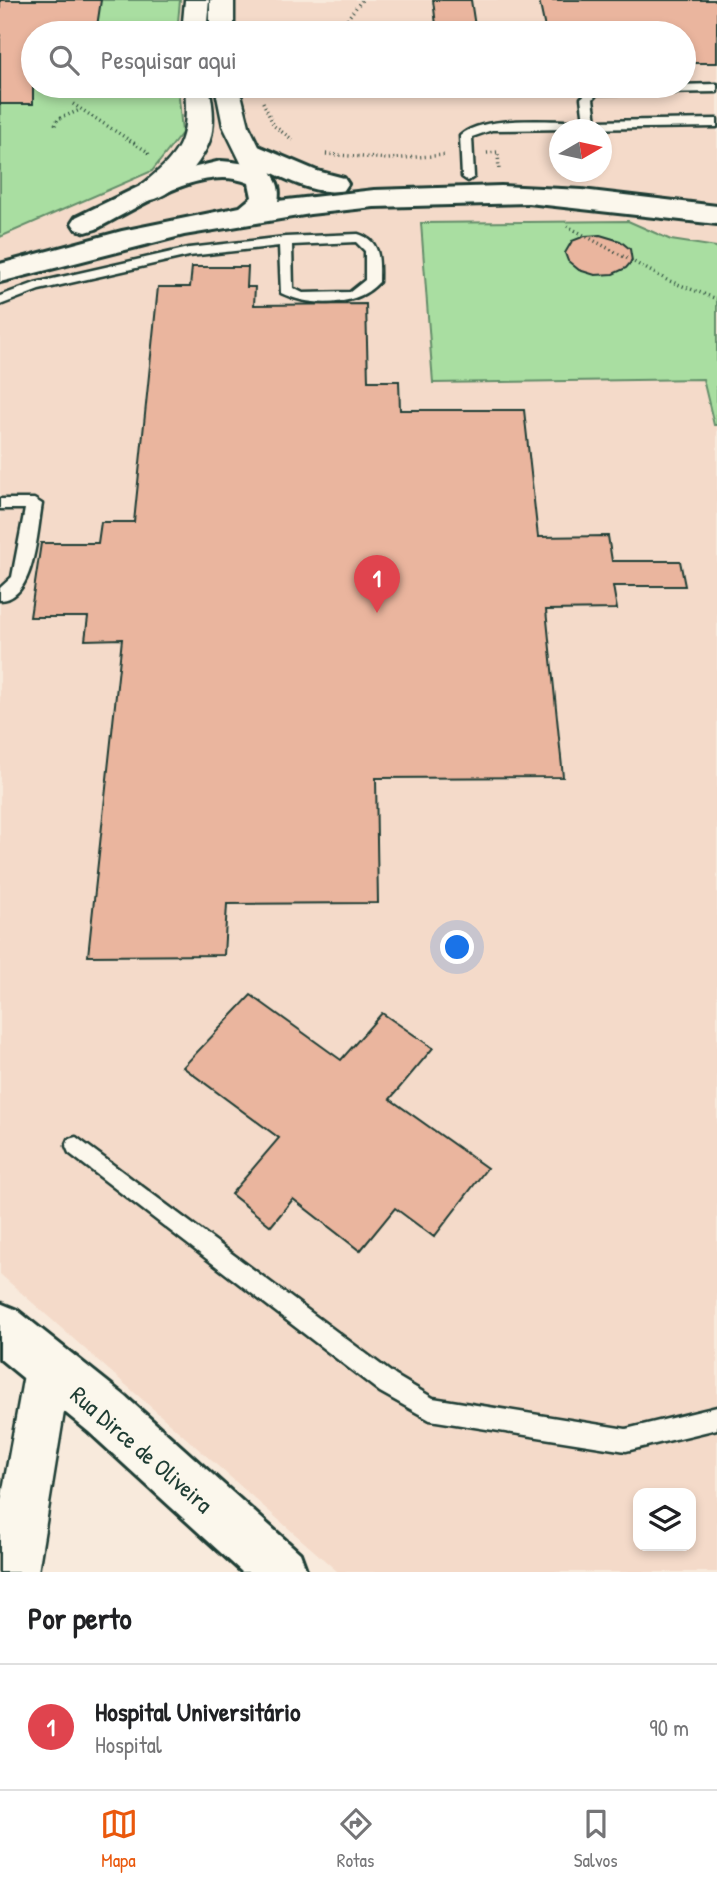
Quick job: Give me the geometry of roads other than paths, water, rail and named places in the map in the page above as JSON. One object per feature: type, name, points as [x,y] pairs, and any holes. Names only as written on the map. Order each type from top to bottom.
[{"type":"main road","points":[[251,151],[307,177],[334,184]]},
{"type":"main road","points":[[0,247],[86,223],[264,184],[334,184],[467,165],[499,175],[717,195]]},
{"type":"main road","points":[[86,223],[158,186],[196,173],[225,168],[248,171],[264,184]]},
{"type":"main road","points":[[249,214],[263,205],[264,184]]},
{"type":"main road","points":[[0,273],[79,250],[249,214],[419,197],[501,194],[717,215]]},
{"type":"main road","name":"Rua Dirce de Oliveira","points":[[0,1327],[48,1369],[107,1414],[281,1572]]},
{"type":"street","points":[[195,21],[197,0]]},
{"type":"street","points":[[222,0],[222,21]]},
{"type":"street","points":[[158,186],[194,151],[202,134],[198,98]]},
{"type":"street","points":[[230,98],[236,126],[251,151],[264,184]]},
{"type":"street","points":[[13,1572],[48,1369]]},
{"type":"lane","points":[[696,89],[717,88]]},
{"type":"lane","points":[[587,98],[590,119]]},
{"type":"lane","points":[[612,125],[717,123]]},
{"type":"lane","points":[[467,165],[466,136],[483,128],[549,126]]},
{"type":"lane","points":[[0,301],[35,287],[189,251],[285,241],[358,238],[368,242],[372,249],[372,282],[365,291],[354,296],[294,295],[286,290],[285,241]]},
{"type":"lane","points":[[0,504],[34,504],[20,579],[7,593],[0,594]]},
{"type":"lane","points":[[76,1146],[388,1384],[430,1409],[626,1440],[717,1418]]},
{"type":"place","name":"Hospital Universitário","points":[[377,613]]}]
